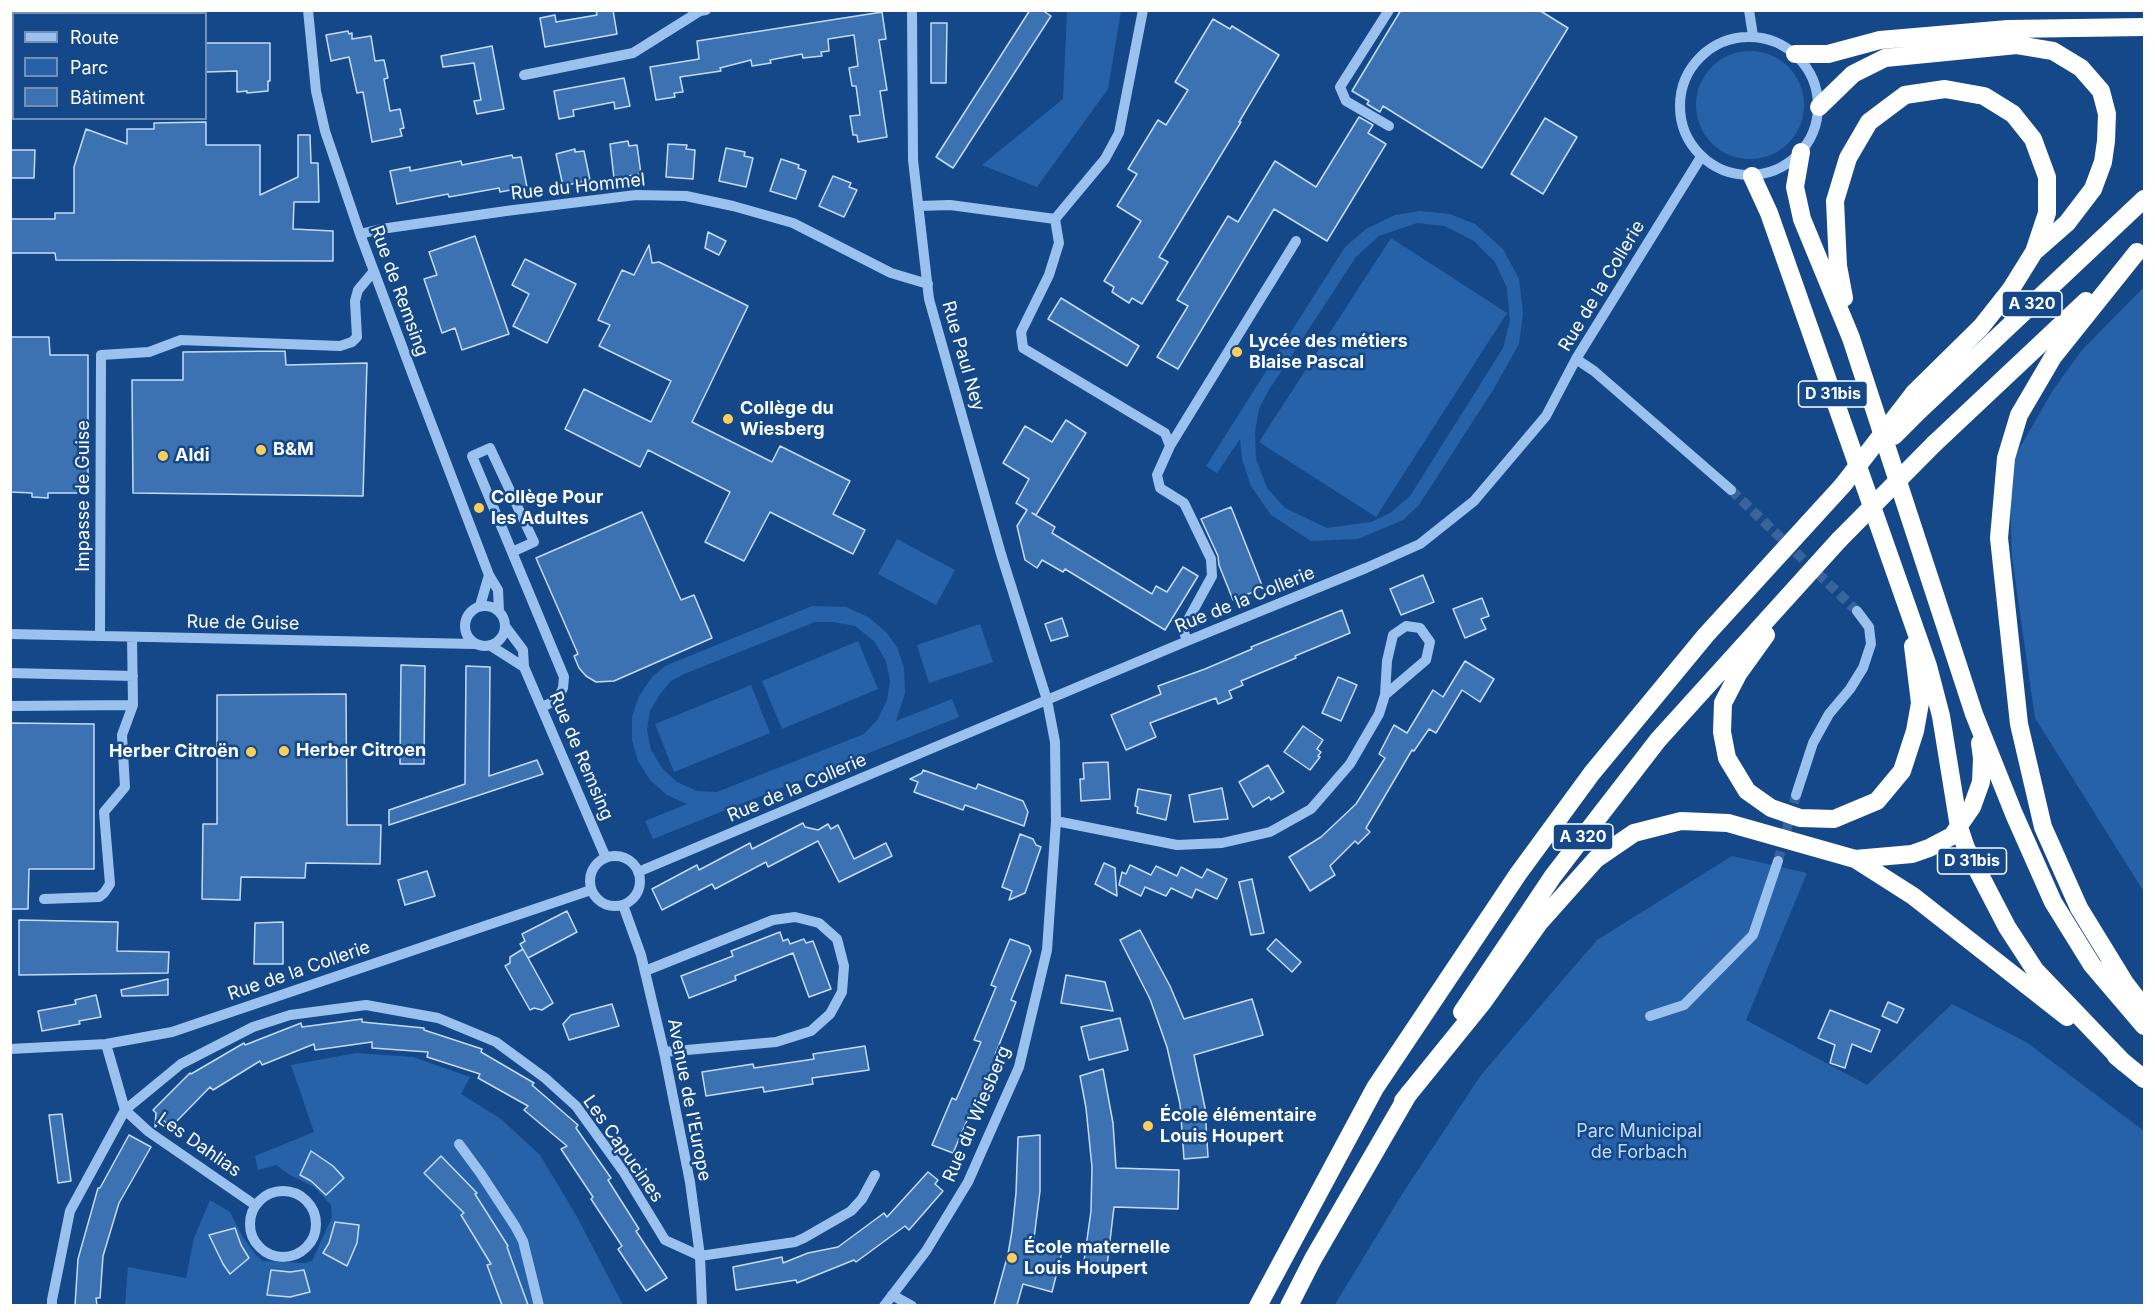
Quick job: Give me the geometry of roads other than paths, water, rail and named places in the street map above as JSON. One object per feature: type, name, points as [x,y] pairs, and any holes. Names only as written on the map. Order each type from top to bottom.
[{"type":"highway","points":[[1795,54],[1828,54],[1880,40],[2008,29],[2145,27]]},
{"type":"highway","points":[[1819,107],[1853,74],[1885,58],[2017,45],[2053,51],[2081,68],[2101,91],[2107,114],[2103,162],[2093,189],[2067,224],[2034,252]]},
{"type":"highway","points":[[1851,338],[1838,266],[1835,201],[1848,158],[1869,122],[1905,95],[1945,89],[1984,96],[2013,114],[2033,139],[2047,177],[2047,213],[2034,252],[2011,289],[1917,402]]},
{"type":"highway","name":"D 31bis","points":[[1801,152],[1795,187],[1802,219],[1851,338],[1974,714],[2014,814],[2053,902],[2092,965],[2145,1026]]},
{"type":"highway","name":"D 31bis","points":[[1752,176],[1773,224],[1928,666],[1941,716],[1959,827],[1966,848],[1988,893],[2035,970],[2124,1063],[2145,1079]]},
{"type":"highway","name":"A 320","points":[[1258,1305],[1375,1088],[1518,874],[1592,773],[1706,635],[1917,402],[2145,199]]},
{"type":"highway","points":[[2141,249],[2053,357],[2019,415],[2006,458],[1999,538],[2019,724],[2043,827],[2079,908],[2125,983],[2145,1008]]},
{"type":"highway","name":"A 320","points":[[1289,1305],[1312,1259],[1403,1101],[1553,876],[1658,740],[1839,540],[1934,444],[2141,249]]},
{"type":"highway","points":[[1789,595],[1764,639],[1738,674],[1728,694],[1724,704],[1722,732],[1728,758],[1747,791],[1771,808],[1800,818],[1834,819],[1877,801],[1902,771],[1915,731],[1920,703],[1909,615]]},
{"type":"highway","points":[[1856,859],[1912,854],[1952,836],[1972,807],[1981,782],[1982,758],[1974,714]]},
{"type":"highway","points":[[1403,1101],[1483,1002],[1539,922],[1596,859],[1634,833],[1681,821],[1728,823],[1856,859],[1913,896],[2124,1063]]},
{"type":"street","name":"Rue de Remsing","points":[[308,10],[316,91],[325,131],[360,234],[489,575],[498,590],[499,611]]},
{"type":"street","name":"Rue Paul Ney","points":[[912,10],[914,160],[929,299],[1001,554],[1047,700]]},
{"type":"street","points":[[1143,10],[1119,133],[1105,159],[1055,219],[1059,243],[1049,275],[1021,332],[1023,348],[1165,433],[1170,446]]},
{"type":"street","points":[[1389,10],[1340,87],[1346,101],[1389,126]]},
{"type":"street","points":[[1749,10],[1753,36]]},
{"type":"street","points":[[524,75],[633,53],[702,11]]},
{"type":"street","points":[[1753,36],[1776,41],[1795,54],[1808,69],[1816,87],[1819,107],[1814,131],[1801,152],[1779,169],[1752,176],[1724,171],[1701,157],[1688,140],[1680,120],[1679,99],[1684,78],[1696,60],[1712,46],[1732,38],[1753,36]]},
{"type":"street","name":"Rue de la Collerie","points":[[638,872],[1420,544],[1474,501],[1546,416],[1576,359],[1701,157]]},
{"type":"street","name":"Rue du Hommel","points":[[360,234],[506,211],[636,195],[686,196],[733,206],[792,223],[891,273],[927,284]]},
{"type":"street","points":[[919,206],[950,205],[1055,219]]},
{"type":"street","points":[[1187,641],[1183,629],[1212,576],[1211,559],[1184,503],[1160,488],[1157,475],[1170,446],[1296,241]]},
{"type":"street","name":"Impasse de Guise","points":[[100,636],[101,355],[149,352],[181,340],[340,346],[352,342],[357,337],[355,301],[358,290],[374,271]]},
{"type":"street","points":[[1576,359],[1594,371],[1731,490]]},
{"type":"street","points":[[512,552],[534,542],[490,448],[472,456],[564,677],[563,688],[556,700],[542,707]]},
{"type":"street","points":[[480,606],[489,575]]},
{"type":"street","points":[[491,646],[501,638],[505,626],[504,619],[494,607],[480,606],[468,613],[464,621],[464,631],[467,637],[474,644],[491,646],[524,668]]},
{"type":"street","points":[[1796,795],[1813,743],[1829,714],[1850,689],[1863,668],[1871,644],[1869,627],[1857,611]]},
{"type":"street","name":"Rue de Remsing","points":[[505,626],[523,650],[524,668],[606,858]]},
{"type":"street","points":[[1056,821],[1178,845],[1222,843],[1270,832],[1311,809],[1350,764],[1379,714],[1385,695],[1387,661],[1392,635],[1406,626],[1420,628],[1430,642],[1426,660],[1385,695]]},
{"type":"street","name":"Rue de Guise","points":[[10,634],[474,644]]},
{"type":"street","points":[[44,899],[99,897],[110,884],[104,813],[125,787],[122,735],[133,705],[132,637]]},
{"type":"street","points":[[10,673],[133,676]]},
{"type":"street","name":"Rue du Wiesberg","points":[[884,1305],[926,1251],[968,1182],[1019,1067],[1047,950],[1056,821],[1055,741],[1047,700]]},
{"type":"street","points":[[10,706],[133,705]]},
{"type":"street","points":[[615,856],[625,858],[638,872],[640,882],[637,892],[632,900],[623,905],[604,904],[591,890],[592,871],[597,863],[606,858],[615,856]]},
{"type":"street","points":[[1650,1016],[1684,1005],[1753,935],[1778,861]]},
{"type":"street","name":"Rue de la Collerie","points":[[10,1049],[106,1044],[172,1032],[591,890]]},
{"type":"street","name":"Avenue de l'Europe","points":[[623,905],[645,971],[690,1182],[700,1256],[702,1305]]},
{"type":"street","points":[[645,971],[773,920],[795,917],[819,922],[837,939],[844,966],[842,992],[830,1014],[811,1031],[776,1042],[664,1052]]},
{"type":"street","name":"Les Capucines","points":[[52,1305],[70,1211],[125,1110],[181,1064],[253,1027],[290,1015],[366,1005],[438,1018],[496,1042],[544,1078],[576,1106],[623,1172],[665,1240],[700,1256]]},
{"type":"street","points":[[106,1044],[125,1110]]},
{"type":"street","name":"Les Dahlias","points":[[125,1110],[149,1132],[255,1205]]},
{"type":"street","points":[[459,1144],[487,1183],[523,1241],[539,1305]]},
{"type":"street","points":[[700,1256],[795,1242],[804,1238],[851,1211],[862,1199],[875,1175]]},
{"type":"street","points":[[277,1191],[291,1191],[304,1198],[316,1216],[315,1232],[310,1244],[297,1254],[282,1257],[265,1252],[255,1241],[250,1223],[255,1205],[262,1198],[277,1191]]},
{"type":"street","points":[[892,1295],[912,1305]]},
{"type":"tunnel","points":[[1731,490],[1857,611]]},
{"type":"tunnel","points":[[1778,861],[1796,795]]},
{"type":"place","name":"Lycée des métiers Blaise Pascal","points":[[1237,352]]},
{"type":"place","name":"Collège du Wiesberg","points":[[728,419]]},
{"type":"place","name":"B&M","points":[[261,450]]},
{"type":"place","name":"Aldi","points":[[163,456]]},
{"type":"place","name":"Collège Pour les Adultes","points":[[479,508]]},
{"type":"place","name":"Herber Citroen","points":[[284,751]]},
{"type":"place","name":"Herber Citroën","points":[[251,752]]},
{"type":"place","name":"École élémentaire Louis Houpert","points":[[1148,1126]]},
{"type":"place","name":"École maternelle Louis Houpert","points":[[1012,1258]]},
{"type":"park label","name":"Parc Municipal de Forbach","points":[[1639,1142]]}]
